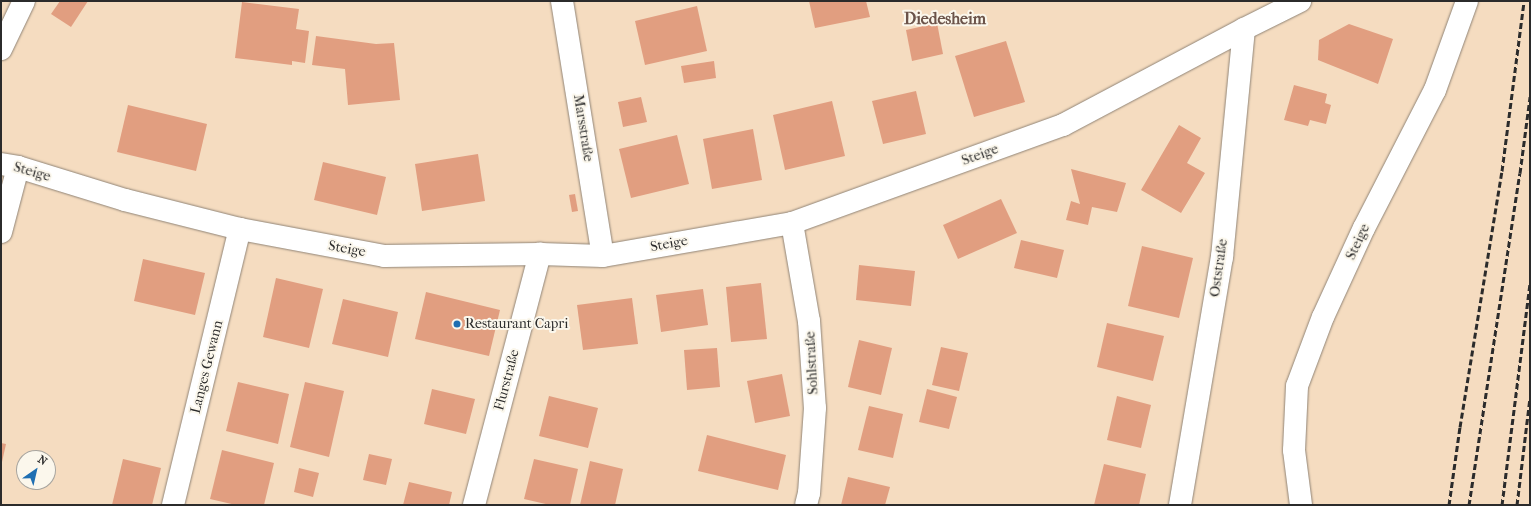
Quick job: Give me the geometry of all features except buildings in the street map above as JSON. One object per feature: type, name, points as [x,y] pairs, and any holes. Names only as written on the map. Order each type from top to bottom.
[{"type":"street","points":[[1,49],[24,1]]},
{"type":"street","name":"Marsstraße","points":[[562,1],[603,256]]},
{"type":"street","name":"Steige","points":[[10,166],[124,200],[240,230],[384,256],[540,254],[603,256],[792,223],[1063,125],[1300,1]]},
{"type":"street","name":"Steige","points":[[1301,505],[1294,450],[1297,386],[1323,317],[1364,228],[1435,90],[1461,2]]},
{"type":"street","name":"Oststraße","points":[[1180,505],[1222,257],[1244,29]]},
{"type":"street","points":[[1,232],[10,166]]},
{"type":"street","name":"Sohlstraße","points":[[792,223],[809,321],[815,408],[809,493],[806,505]]},
{"type":"street","name":"Langes Gewann","points":[[173,505],[240,230]]},
{"type":"street","name":"Flurstraße","points":[[474,505],[540,254]]},
{"type":"railway","points":[[1449,505],[1460,427],[1502,171],[1524,1]]},
{"type":"railway","points":[[1469,505],[1520,173],[1530,97]]},
{"type":"railway","points":[[1502,505],[1530,282]]},
{"type":"railway","points":[[1517,505],[1530,398]]},
{"type":"place","name":"Restaurant Capri","points":[[457,324]]},
{"type":"district","name":"Diedesheim","points":[[945,19]]}]
